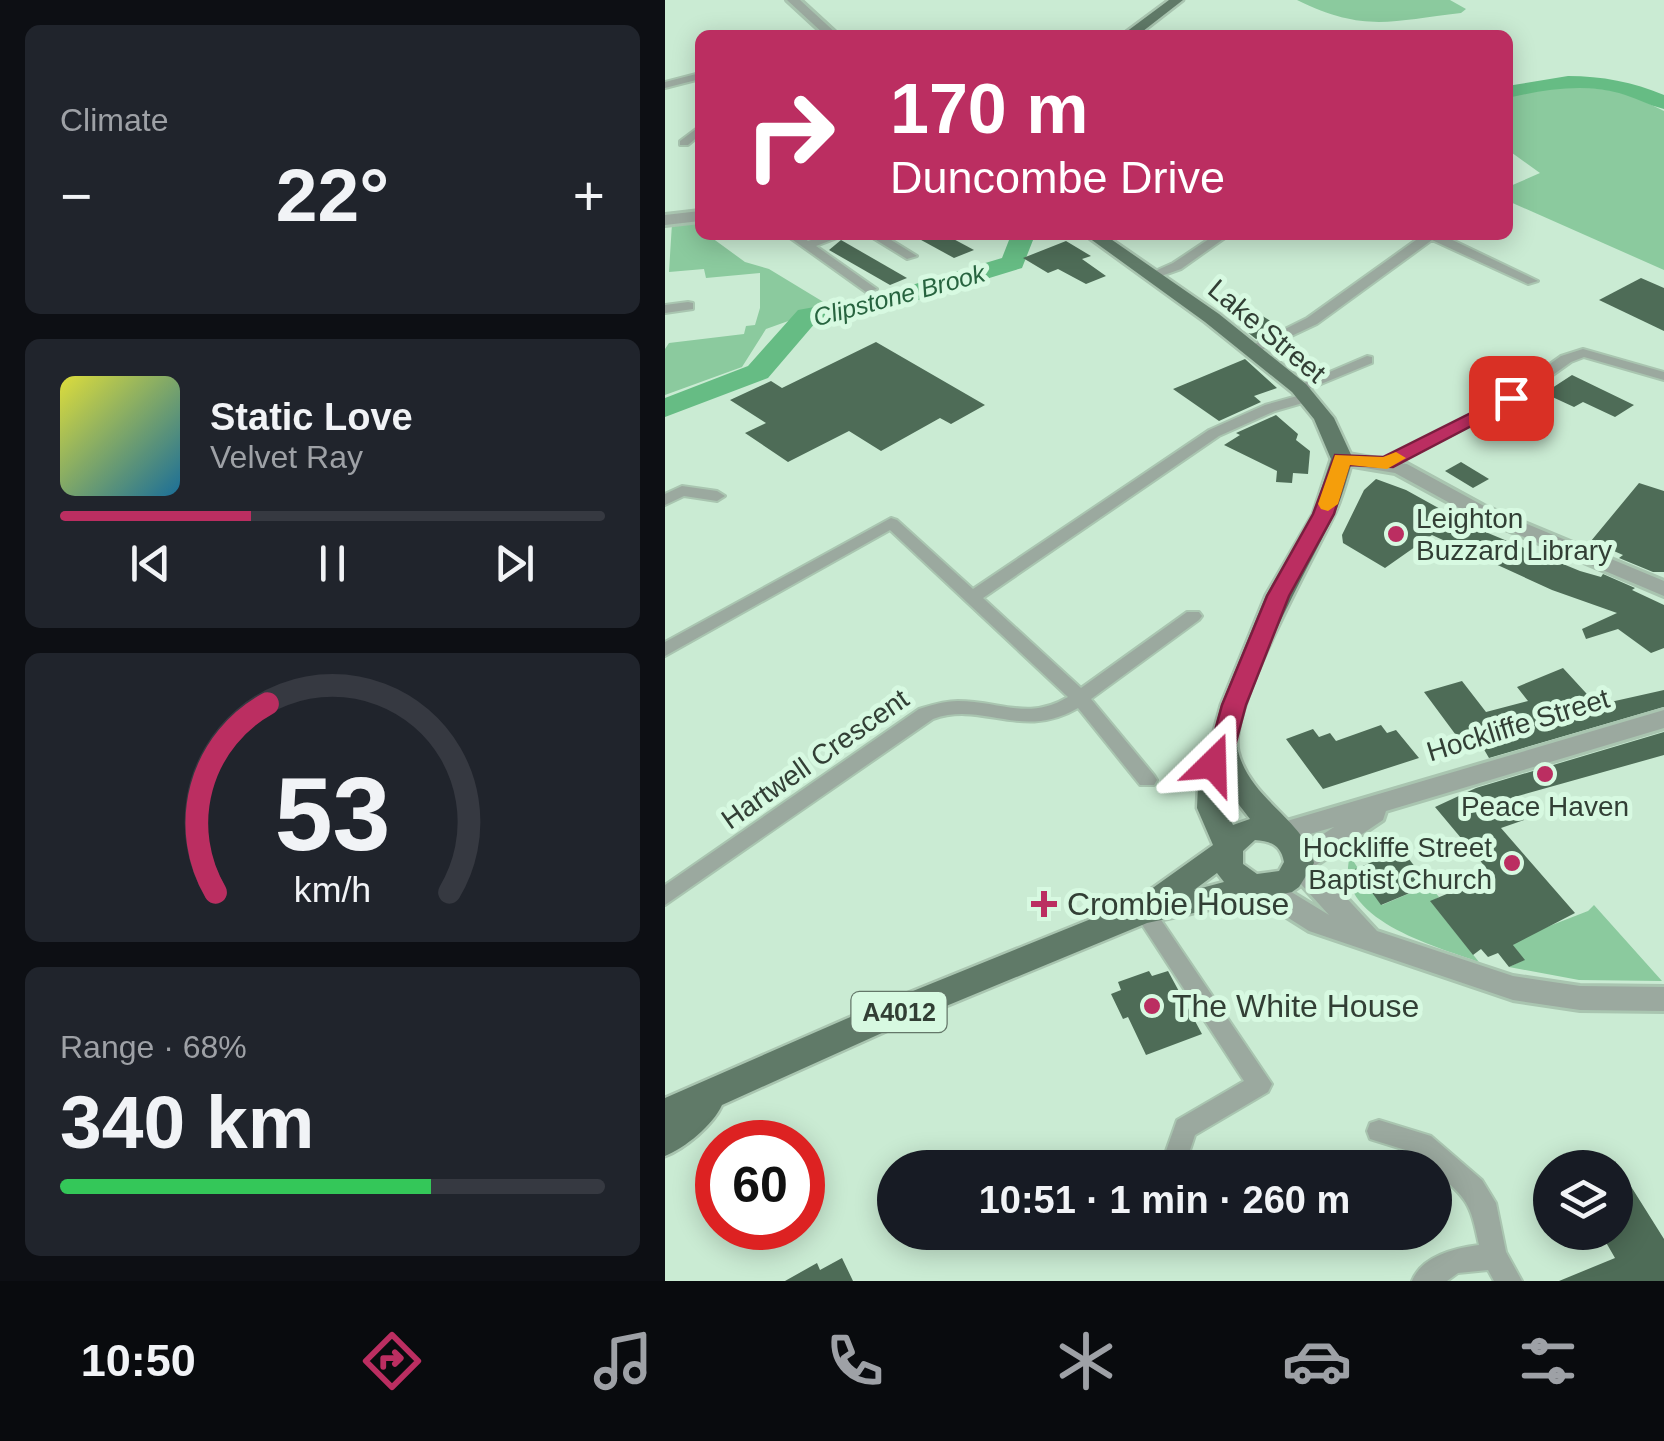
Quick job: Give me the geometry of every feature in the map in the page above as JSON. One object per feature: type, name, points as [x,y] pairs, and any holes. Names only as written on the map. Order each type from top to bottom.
[{"type":"main road","points":[[1136,30],[1177,0]]},
{"type":"main road","name":"Lake Street","points":[[1101,240],[1251,349],[1303,392],[1324,418],[1342,459]]},
{"type":"main road","points":[[1223,746],[1239,787],[1295,846],[1299,864],[1281,884],[1258,886],[1244,882],[1229,868],[1227,849],[1211,808],[1213,764],[1278,596],[1324,514],[1342,459]]},
{"type":"main road","points":[[1227,849],[1243,833],[1254,829],[1279,833]]},
{"type":"main road","name":"A4012","points":[[1145,911],[1227,849]]},
{"type":"main road","name":"A4012","points":[[665,1140],[718,1094],[883,1018],[1145,911],[1258,886]]},
{"type":"main road","points":[[665,1114],[718,1094]]},
{"type":"street","points":[[793,0],[826,30]]},
{"type":"street","points":[[665,85],[695,77]]},
{"type":"street","points":[[684,142],[695,133]]},
{"type":"street","points":[[665,220],[695,217]]},
{"type":"street","points":[[801,240],[871,289]]},
{"type":"street","points":[[807,244],[821,240]]},
{"type":"street","points":[[883,240],[911,256]]},
{"type":"street","points":[[1150,276],[1177,266],[1216,240]]},
{"type":"street","points":[[1251,349],[1312,321],[1424,240]]},
{"type":"street","points":[[1442,240],[1532,281]]},
{"type":"street","points":[[665,310],[688,306]]},
{"type":"street","points":[[1387,463],[1511,398],[1566,358],[1583,353],[1664,376]]},
{"type":"street","points":[[973,596],[1214,433],[1367,360]]},
{"type":"street","points":[[1342,459],[1387,463],[1477,510],[1664,589]]},
{"type":"street","points":[[665,500],[682,491],[717,496]]},
{"type":"street","points":[[665,650],[891,523],[1080,698],[1147,780]]},
{"type":"street","name":"Hartwell Crescent","points":[[665,896],[934,710],[953,706],[1035,717],[1053,713],[1080,698],[1193,616]]},
{"type":"street","name":"Hockliffe Street","points":[[1279,833],[1664,719]]},
{"type":"street","name":"Hockliffe Street","points":[[1299,864],[1394,800]]},
{"type":"street","points":[[1299,864],[1371,940]]},
{"type":"street","points":[[1258,886],[1319,923],[1513,988],[1549,996],[1664,999]]},
{"type":"street","points":[[1145,911],[1260,1084],[1185,1128],[1178,1150]]},
{"type":"street","points":[[1379,1131],[1422,1144],[1473,1188],[1483,1203],[1494,1256],[1509,1281]]},
{"type":"street","points":[[1425,1281],[1453,1262],[1494,1256]]},
{"type":"green space","points":[[1297,0],[1450,0],[1466,9],[1461,13],[1378,22],[1341,17]]},
{"type":"green space","points":[[1558,84],[1625,92],[1664,111],[1664,270],[1513,203],[1513,185],[1540,173],[1513,154],[1513,94]]},
{"type":"green space","points":[[695,221],[695,240],[715,240],[745,262],[769,269],[830,306],[766,329],[742,367],[665,395],[665,349],[669,343],[744,334],[746,326],[755,325],[760,308],[760,273],[706,278],[704,269],[669,272],[672,223]]},
{"type":"green space","points":[[1350,856],[1382,905],[1429,885],[1439,897],[1431,902],[1479,962],[1414,938],[1371,913],[1356,897],[1349,878]]},
{"type":"green space","points":[[1489,872],[1539,930],[1594,905],[1662,981],[1579,980],[1509,967],[1524,960],[1513,945],[1517,942],[1470,884]]},
{"type":"building","points":[[841,240],[907,278],[890,285],[829,250]]},
{"type":"building","points":[[921,240],[955,240],[974,250],[954,258]]},
{"type":"building","points":[[1066,241],[1091,256],[1082,259],[1106,276],[1086,284],[1058,269],[1048,273],[1023,258]]},
{"type":"building","points":[[1641,278],[1664,288],[1664,331],[1599,300]]},
{"type":"building","points":[[1261,315],[1280,327],[1256,339],[1237,324]]},
{"type":"building","points":[[876,342],[985,405],[951,424],[940,418],[881,451],[849,431],[788,462],[745,433],[766,423],[730,400],[771,381],[782,388]]},
{"type":"building","points":[[1245,359],[1277,388],[1254,396],[1261,402],[1219,421],[1173,389]]},
{"type":"building","points":[[1572,375],[1634,405],[1615,417],[1583,402],[1574,407],[1548,395],[1553,392],[1549,390]]},
{"type":"building","points":[[1276,415],[1310,451],[1308,474],[1293,473],[1292,483],[1276,482],[1277,471],[1224,445],[1240,435],[1236,433]]},
{"type":"building","points":[[1461,462],[1489,479],[1473,488],[1445,471]]},
{"type":"building","points":[[1376,479],[1406,490],[1471,526],[1580,571],[1601,577],[1603,574],[1664,605],[1664,648],[1651,653],[1618,629],[1586,639],[1582,629],[1617,613],[1552,590],[1432,535],[1385,568],[1343,543],[1342,535],[1364,490]]},
{"type":"building","points":[[1639,483],[1664,491],[1664,572],[1653,572],[1619,558],[1623,555],[1591,541]]},
{"type":"building","points":[[1563,668],[1597,705],[1664,690],[1664,707],[1489,758],[1482,746],[1467,750],[1424,692],[1462,681],[1486,712],[1528,701],[1517,687]]},
{"type":"building","points":[[1381,725],[1387,733],[1396,730],[1419,758],[1323,789],[1286,739],[1313,729],[1319,737],[1330,733],[1336,741]]},
{"type":"building","points":[[1664,732],[1664,755],[1511,798],[1509,801],[1524,820],[1501,828],[1575,913],[1513,945],[1525,960],[1509,967],[1498,953],[1488,957],[1481,949],[1473,955],[1430,901],[1492,875],[1435,807],[1476,788]]},
{"type":"building","points":[[1402,850],[1429,885],[1381,905],[1355,869]]},
{"type":"building","name":"The White House","points":[[1149,971],[1152,976],[1168,971],[1202,1034],[1146,1055],[1128,1017],[1123,1019],[1111,994],[1121,990],[1118,982]]},
{"type":"building","points":[[1633,1190],[1664,1239],[1664,1281],[1559,1281],[1615,1258],[1610,1250],[1633,1250]]},
{"type":"building","points":[[842,1258],[853,1281],[785,1281],[817,1263],[820,1270]]},
{"type":"waterway","name":"Clipstone Brook","points":[[1513,91],[1587,82],[1624,88],[1664,103]]},
{"type":"waterway","name":"Clipstone Brook","points":[[665,408],[758,372],[807,316],[879,303],[1013,263],[1021,240]]},
{"type":"slow traffic","points":[[1328,504],[1342,459],[1387,463],[1396,458]]},
{"type":"place","name":"Leighton Buzzard Library","points":[[1396,534]]},
{"type":"place","name":"Peace Haven","points":[[1545,774]]},
{"type":"place","name":"Hockliffe Street Baptist Church","points":[[1512,863]]},
{"type":"place","name":"Crombie House","points":[[1044,904]]},
{"type":"place","name":"The White House","points":[[1152,1006]]},
{"type":"route","points":[[1213,764],[1278,596],[1324,514],[1342,459],[1387,463],[1511,398]]}]
